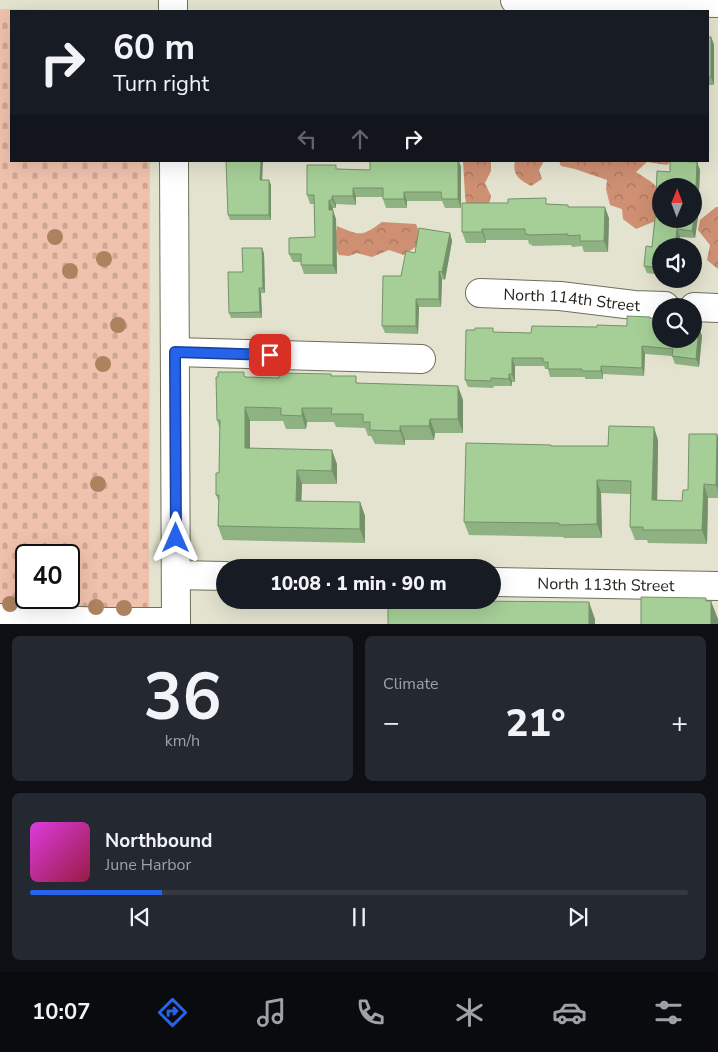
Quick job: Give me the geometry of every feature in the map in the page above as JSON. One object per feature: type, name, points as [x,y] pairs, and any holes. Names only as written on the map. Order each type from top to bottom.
[{"type":"street","points":[[516,0],[718,4]]},
{"type":"street","points":[[0,618],[176,623],[174,162]]},
{"type":"street","name":"North 114th Street","points":[[480,293],[560,296],[652,306]]},
{"type":"street","points":[[702,307],[718,308]]},
{"type":"street","points":[[175,352],[421,359]]},
{"type":"street","points":[[176,575],[216,576]]},
{"type":"street","name":"North 113th Street","points":[[501,582],[718,586]]},
{"type":"green space","points":[[0,9],[60,10],[10,10],[10,162],[150,162],[149,624],[0,624]]},
{"type":"green space","points":[[463,162],[491,162],[491,171],[485,183],[491,196],[487,213],[467,211]]},
{"type":"green space","points":[[515,162],[543,162],[539,170],[542,179],[531,186],[518,177],[514,166]]},
{"type":"green space","points":[[559,162],[647,162],[636,172],[652,183],[652,222],[636,229],[623,219],[622,209],[610,205],[606,189],[607,180],[561,166]]},
{"type":"green space","points":[[647,162],[671,162],[667,165]]},
{"type":"green space","points":[[718,207],[718,269],[707,260],[710,245],[698,230],[698,228],[702,228],[702,218]]},
{"type":"green space","points":[[382,222],[416,224],[420,234],[417,246],[404,255],[389,250],[372,257],[357,253],[349,256],[339,255],[334,245],[337,226],[353,232],[364,233]]},
{"type":"building","points":[[709,37],[711,37],[711,77],[709,77]]},
{"type":"building","points":[[226,162],[261,162],[260,180],[269,180],[269,215],[228,215]]},
{"type":"building","points":[[370,162],[458,162],[458,199],[442,199],[441,192],[404,192],[404,199],[383,199],[383,188],[353,188],[353,196],[332,196],[332,200],[329,200],[329,210],[333,210],[333,265],[301,265],[301,254],[289,254],[289,238],[315,237],[314,195],[307,195],[307,165],[336,165],[336,169],[370,170]]},
{"type":"building","points":[[670,162],[697,162],[696,178],[657,178],[657,171],[670,172]]},
{"type":"building","points":[[546,198],[546,204],[568,205],[568,207],[605,207],[604,241],[580,241],[580,235],[568,236],[568,234],[528,235],[525,234],[525,229],[482,229],[482,232],[462,232],[462,203],[508,203],[508,199]]},
{"type":"building","points":[[419,228],[450,233],[442,272],[439,271],[439,299],[416,299],[416,326],[382,326],[383,276],[401,276],[406,251],[415,253]]},
{"type":"building","points":[[654,228],[692,228],[692,231],[677,229],[676,238],[653,238]]},
{"type":"building","points":[[646,246],[652,247],[652,267],[644,266]]},
{"type":"building","points":[[242,248],[262,248],[263,288],[259,288],[260,312],[229,313],[228,272],[243,272]]},
{"type":"building","points":[[627,316],[652,318],[652,347],[642,346],[642,368],[601,366],[601,371],[548,369],[548,362],[543,362],[543,358],[512,358],[512,374],[509,374],[509,379],[491,378],[491,381],[465,380],[466,330],[493,328],[493,332],[531,333],[532,326],[627,326]]},
{"type":"building","points":[[663,348],[697,348],[696,359],[672,356],[673,349]]},
{"type":"building","points":[[218,372],[244,372],[245,377],[279,378],[279,373],[331,374],[331,376],[356,376],[356,383],[458,386],[458,419],[430,419],[429,426],[400,426],[400,431],[370,430],[370,422],[363,422],[363,414],[331,414],[332,408],[302,408],[302,416],[281,415],[281,408],[245,407],[245,448],[332,450],[332,471],[297,470],[296,501],[360,502],[360,529],[218,526],[219,495],[216,495],[216,473],[219,473],[220,420],[217,420],[216,377],[218,377]]},
{"type":"building","points":[[609,426],[654,427],[652,500],[682,501],[683,490],[688,490],[689,434],[717,434],[716,485],[704,484],[702,530],[643,530],[643,527],[630,527],[631,481],[597,480],[597,524],[559,525],[559,523],[464,522],[466,443],[608,446]]},
{"type":"building","points":[[641,597],[706,598],[706,601],[711,601],[711,624],[641,624]]},
{"type":"building","points":[[501,601],[589,602],[589,624],[388,624],[388,609],[501,609]]},
{"type":"route","points":[[176,538],[175,352],[270,355]]}]
